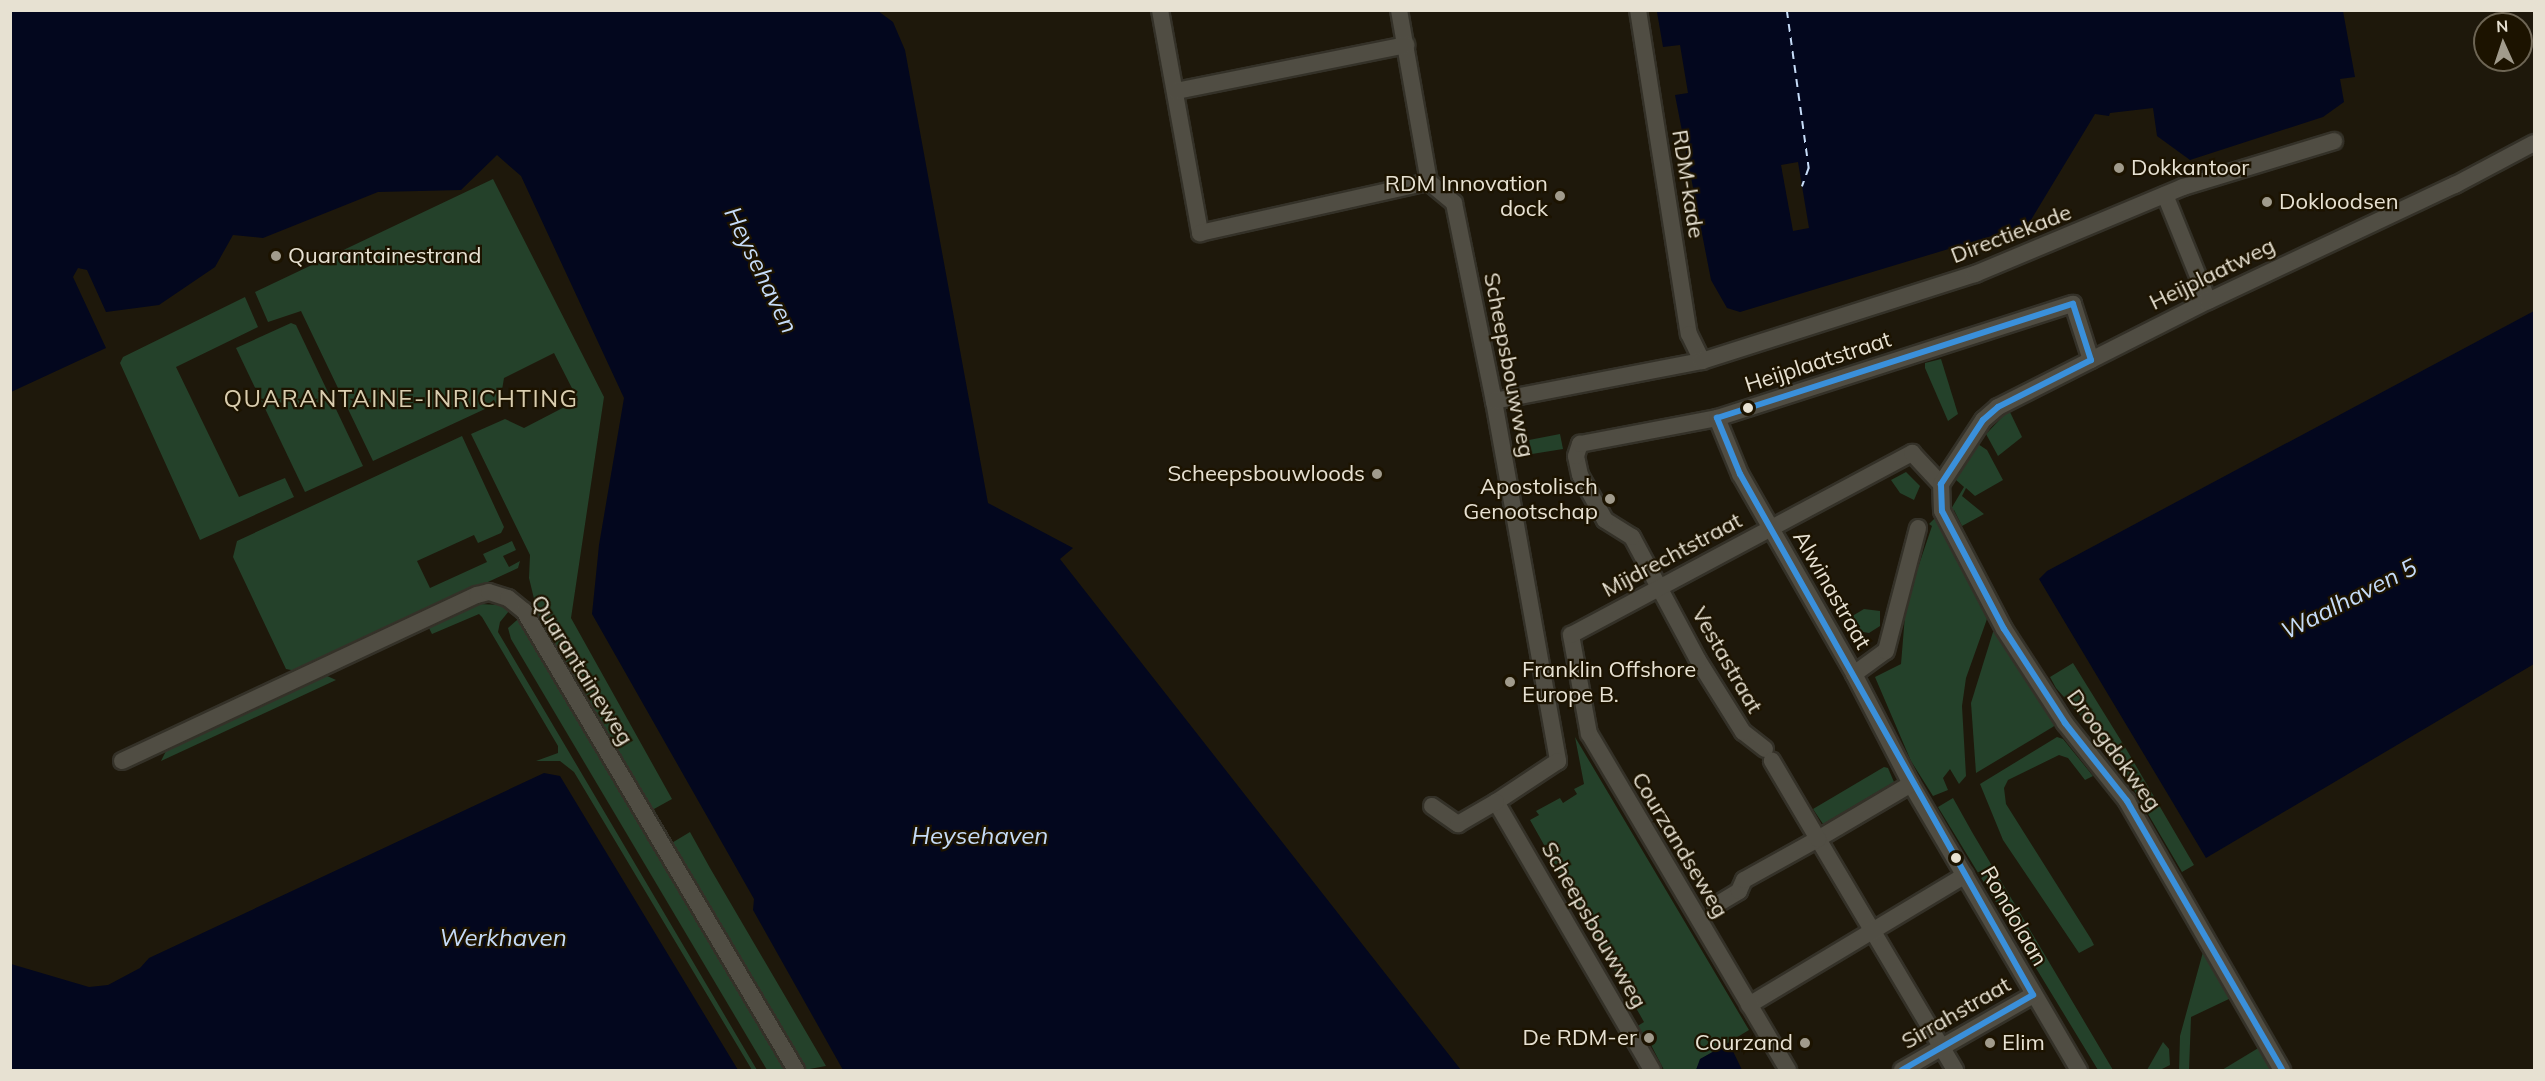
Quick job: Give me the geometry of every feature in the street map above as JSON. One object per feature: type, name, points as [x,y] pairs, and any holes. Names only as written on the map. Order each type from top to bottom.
[{"type":"street","points":[[1160,10],[1200,233],[1429,182],[1399,10]]},
{"type":"street","name":"RDM-kade","points":[[1638,10],[1689,334],[1702,361]]},
{"type":"street","points":[[1176,91],[1406,45]]},
{"type":"street","name":"Directiekade","points":[[1494,401],[1702,361],[1983,272],[2165,195],[2334,141]]},
{"type":"street","name":"Heijplaatweg","points":[[1941,484],[1991,413],[2208,301],[2455,185],[2535,143]]},
{"type":"street","name":"Scheepsbouwweg","points":[[1429,182],[1454,203],[1494,401],[1558,761],[1458,824],[1432,806]]},
{"type":"street","points":[[2165,195],[2208,301]]},
{"type":"street","name":"Heijplaatstraat","points":[[1577,451],[1583,443],[1717,418],[2073,304],[2091,360]]},
{"type":"street","name":"Alwinastraat","points":[[1717,418],[1727,449],[1854,674],[1911,784]]},
{"type":"street","name":"Vestastraat","points":[[1577,451],[1580,475],[1605,520],[1632,537],[1743,732],[1768,755],[1955,1071]]},
{"type":"street","name":"Mijdrechtstraat","points":[[1576,632],[1658,586],[1912,453],[1941,484]]},
{"type":"street","name":"Droogdokweg","points":[[1941,484],[1942,511],[2004,629],[2065,723],[2127,801],[2282,1071]]},
{"type":"street","points":[[1854,674],[1886,651],[1918,528]]},
{"type":"street","name":"Quarantaineweg","points":[[122,761],[477,595],[489,592],[508,598],[524,611],[796,1071]]},
{"type":"street","name":"Courzandseweg","points":[[1576,632],[1571,635],[1589,734],[1788,1071]]},
{"type":"street","points":[[1716,905],[1739,891],[1744,880],[1911,784]]},
{"type":"street","name":"Rondolaan","points":[[1911,784],[2079,1071]]},
{"type":"street","name":"Scheepsbouwweg","points":[[1496,802],[1652,1071]]},
{"type":"street","points":[[1749,1005],[1965,875]]},
{"type":"street","name":"Sirrahstraat","points":[[1902,1071],[2033,994]]},
{"type":"green space","points":[[493,179],[604,397],[571,618],[672,799],[654,809],[659,819],[655,822],[534,612],[536,607],[529,578],[530,555],[471,434],[505,419],[524,428],[578,400],[554,353],[504,378],[500,402],[373,461],[301,311],[268,322],[255,292]]},
{"type":"green space","points":[[245,297],[258,327],[176,367],[239,497],[285,478],[294,497],[200,540],[120,363],[123,357]]},
{"type":"green space","points":[[291,323],[296,325],[363,466],[305,492],[236,348]]},
{"type":"green space","points":[[1941,359],[1958,414],[1948,421],[1925,368],[1925,363]]},
{"type":"green space","points":[[2009,410],[2022,437],[1998,456],[1986,434]]},
{"type":"green space","points":[[1560,434],[1563,449],[1532,454],[1529,440]]},
{"type":"green space","points":[[462,436],[504,527],[501,533],[478,543],[474,535],[417,561],[430,588],[487,562],[483,554],[512,541],[516,550],[503,556],[509,567],[520,561],[518,568],[296,671],[286,669],[233,557],[237,541]]},
{"type":"green space","points":[[1978,444],[1987,450],[2003,480],[1975,496],[1966,488],[1962,496],[1984,514],[1962,526],[1954,510],[1945,533],[1987,619],[1966,678],[1962,706],[1966,776],[1959,784],[1950,769],[1943,778],[1948,790],[1933,796],[1911,761],[1875,677],[1901,664],[1906,603],[1932,526],[1929,524],[1936,517],[1941,526],[1964,487],[1955,479]]},
{"type":"green space","points":[[1906,472],[1920,486],[1914,500],[1900,493],[1891,480]]},
{"type":"green space","points":[[479,604],[500,605],[509,611],[500,622],[498,632],[757,1070],[752,1070],[574,772],[560,761],[536,761],[558,753],[558,746],[482,617],[479,614],[432,634],[429,628]]},
{"type":"green space","points":[[1864,609],[1880,611],[1880,626],[1869,633],[1858,631],[1849,618]]},
{"type":"green space","points":[[517,620],[785,1070],[767,1070],[511,639],[508,628]]},
{"type":"green space","points":[[1993,632],[1997,632],[2056,725],[1976,773],[1971,703]]},
{"type":"green space","points":[[2073,663],[2194,865],[2182,872],[2110,749],[2056,688],[2050,677]]},
{"type":"green space","points":[[325,675],[336,680],[161,761],[167,749]]},
{"type":"green space","points":[[1575,737],[1749,1030],[1701,1059],[1696,1070],[1664,1070],[1650,1043],[1636,1027],[1644,1022],[1530,820],[1539,815],[1536,811],[1560,798],[1563,803],[1577,794],[1574,789],[1584,784]]},
{"type":"green space","points":[[2057,737],[2063,739],[2093,776],[2085,780],[2068,758],[2059,755],[2008,780],[2004,788],[2006,804],[2094,945],[2079,953],[2003,840],[1980,784]]},
{"type":"green space","points":[[1884,767],[1888,768],[1894,782],[1823,824],[1813,809]]},
{"type":"green space","points":[[1953,798],[2113,1070],[2098,1070],[1938,807]]},
{"type":"green space","points":[[690,832],[826,1066],[804,1070],[670,844]]},
{"type":"green space","points":[[2203,952],[2209,956],[2231,998],[2191,1017],[2189,1070],[2179,1070],[2180,1036]]},
{"type":"green space","points":[[2163,1042],[2169,1049],[2170,1065],[2160,1070],[2147,1070]]},
{"type":"green space","points":[[2260,1047],[2273,1070],[2222,1070]]},
{"type":"water","points":[[1670,10],[2343,11],[2355,77],[2340,79],[2344,102],[2323,117],[2190,160],[2157,136],[2153,108],[2110,113],[2109,116],[2095,114],[2028,225],[1740,312],[1727,308],[1711,280],[1675,95],[1688,93],[1680,45],[1663,47],[1657,12]]},
{"type":"water","name":"Heysehaven","points":[[10,11],[878,11],[893,22],[905,50],[988,503],[1073,548],[1060,559],[1461,1070],[843,1070],[753,910],[754,899],[592,614],[599,545],[624,398],[521,176],[497,155],[461,190],[378,192],[263,238],[233,235],[215,267],[159,305],[106,312],[87,270],[78,268],[73,277],[106,348],[11,392]]},
{"type":"water","name":"Waalhaven 5","points":[[2534,311],[2534,664],[2206,858],[2039,579],[2047,571]]},
{"type":"water","name":"Werkhaven","points":[[544,773],[560,776],[738,1070],[11,1070],[11,964],[89,987],[108,985],[140,968],[149,958]]},
{"type":"water","points":[[1729,1043],[1742,1070],[1696,1070],[1700,1059]]},
{"type":"pier","points":[[1798,162],[1809,228],[1793,231],[1781,165]]},
{"type":"ferry route","points":[[1787,10],[1809,168],[1802,187]]},
{"type":"transit line","points":[[1902,1070],[2033,995],[1740,474],[1717,418],[2073,304],[2091,360],[1998,407],[1983,420],[1941,484],[1942,511],[2004,629],[2065,723],[2127,801],[2282,1070]]},
{"type":"place","name":"Dokkantoor","points":[[2119,168]]},
{"type":"place","name":"RDM Innovation dock","points":[[1560,196]]},
{"type":"place","name":"Dokloodsen","points":[[2267,202]]},
{"type":"place","name":"Quarantainestrand","points":[[276,256]]},
{"type":"place","name":"Scheepsbouwloods","points":[[1377,474]]},
{"type":"place","name":"Apostolisch Genootschap","points":[[1610,499]]},
{"type":"place","name":"Franklin Offshore Europe B.","points":[[1510,682]]},
{"type":"place","name":"De RDM-er","points":[[1649,1038]]},
{"type":"place","name":"Courzand","points":[[1805,1043]]},
{"type":"place","name":"Elim","points":[[1990,1043]]},
{"type":"district","name":"QUARANTAINE-INRICHTING","points":[[401,399]]}]
